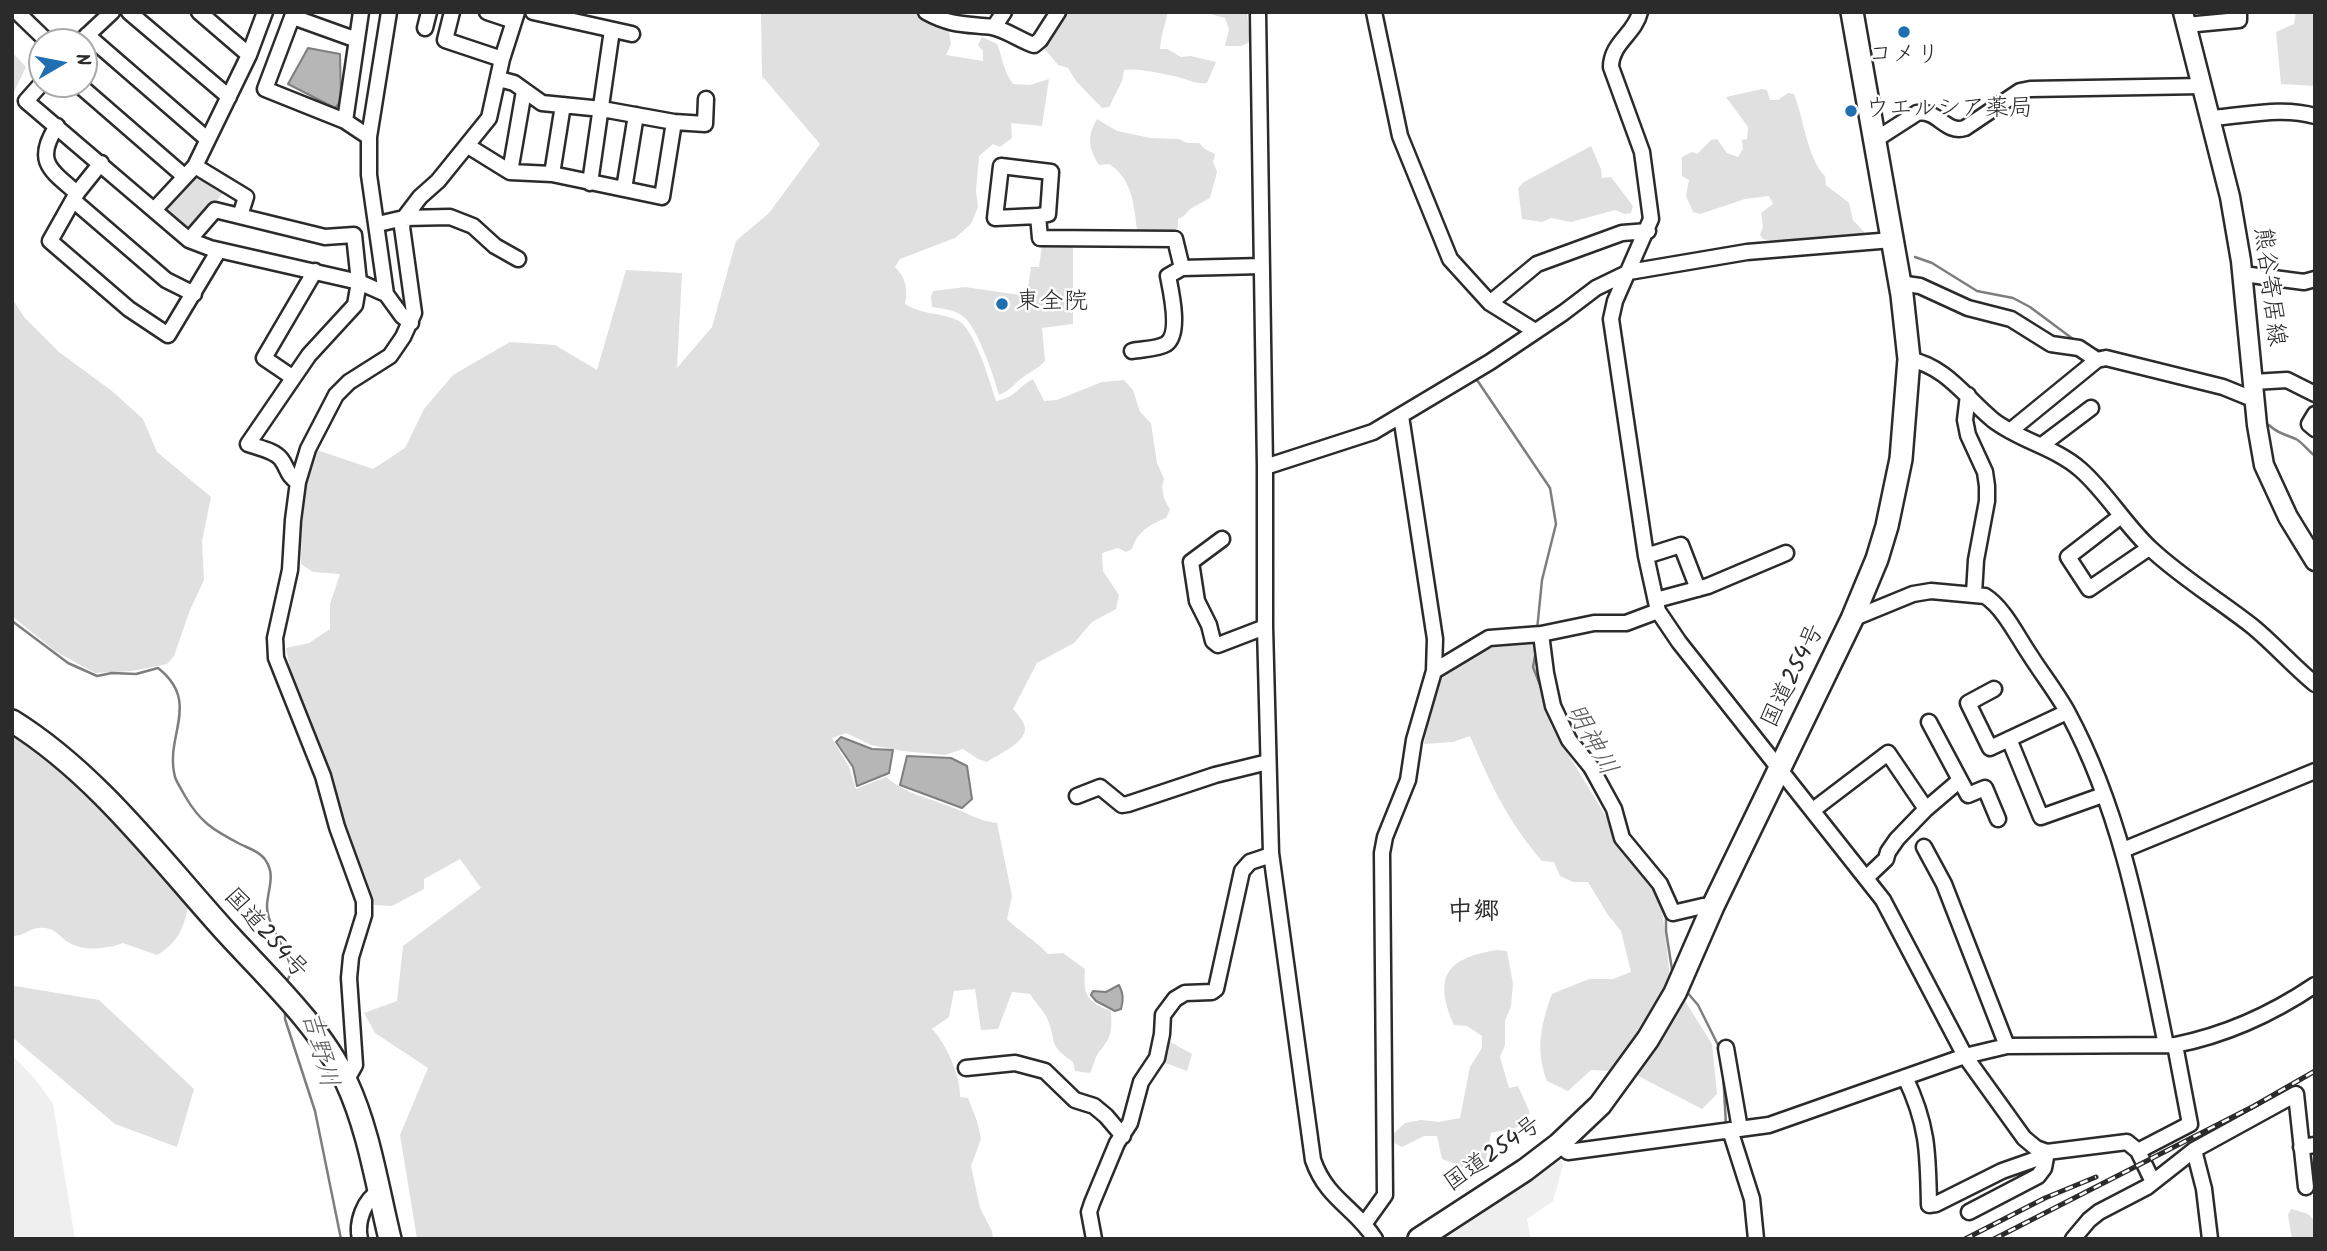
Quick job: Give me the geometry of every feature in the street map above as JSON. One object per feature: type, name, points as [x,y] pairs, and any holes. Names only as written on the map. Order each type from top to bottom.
[{"type":"highway","name":"国道254号","points":[[1419,1239],[1525,1170],[1559,1143],[1600,1105],[1656,1028],[1852,619],[1877,559],[1896,489],[1904,444],[1909,359],[1892,240],[1852,12]]},
{"type":"highway","name":"国道254号","points":[[12,720],[44,741],[76,769],[324,1044],[345,1081],[367,1139],[390,1239]]},
{"type":"main road","name":"熊谷寄居線","points":[[2185,19],[2230,197],[2244,274],[2254,391],[2264,464],[2276,495],[2313,556]]},
{"type":"street","points":[[95,28],[112,12]]},
{"type":"street","points":[[129,12],[229,97]]},
{"type":"street","points":[[199,12],[249,55]]},
{"type":"street","points":[[154,211],[195,166],[249,55],[265,12]]},
{"type":"street","points":[[345,121],[362,12]]},
{"type":"street","points":[[389,12],[369,137],[369,175],[386,294],[411,324]]},
{"type":"street","points":[[425,28],[429,12]]},
{"type":"street","points":[[452,12],[445,40],[502,59]]},
{"type":"street","points":[[345,1081],[355,1065],[349,978],[364,915],[364,901],[337,827],[323,776],[276,658],[275,638],[290,570],[298,482],[308,449],[336,395],[349,382],[390,356],[411,324],[414,313],[402,227],[404,218],[468,146],[489,118],[502,59],[515,17],[487,12]]},
{"type":"street","points":[[533,12],[632,34]]},
{"type":"street","points":[[994,27],[1004,12]]},
{"type":"street","points":[[933,14],[967,26],[994,27],[1034,45],[1058,12]]},
{"type":"street","points":[[1258,12],[1265,627],[1271,856],[1313,1160],[1318,1175],[1330,1193],[1352,1215],[1365,1223],[1375,1239]]},
{"type":"street","points":[[1374,12],[1406,154],[1450,259],[1490,303],[1535,331]]},
{"type":"street","points":[[1640,12],[1630,31],[1614,49],[1611,67],[1643,152],[1651,219],[1615,301],[1611,319],[1646,556],[1657,606],[1679,642],[1883,900],[1965,1056],[2024,1138],[2047,1152]]},
{"type":"street","points":[[2185,19],[2239,20],[2239,12]]},
{"type":"street","points":[[20,15],[33,28]]},
{"type":"street","points":[[357,40],[294,15],[265,89],[345,121],[369,137]]},
{"type":"street","points":[[590,183],[612,30]]},
{"type":"street","points":[[98,51],[207,139]]},
{"type":"street","points":[[499,79],[514,83],[542,103],[602,109],[674,122],[705,124],[706,99]]},
{"type":"street","points":[[1875,140],[1917,113],[1925,111],[1957,131],[2020,91],[2030,89],[2202,86]]},
{"type":"street","points":[[510,172],[524,91]]},
{"type":"street","points":[[28,98],[26,100],[189,240],[219,250],[359,282],[386,294]]},
{"type":"street","points":[[94,98],[184,176]]},
{"type":"street","points":[[552,174],[563,105]]},
{"type":"street","points":[[2211,118],[2282,111],[2315,116]]},
{"type":"street","points":[[624,189],[636,115]]},
{"type":"street","points":[[468,146],[510,172],[552,174],[662,197],[674,122]]},
{"type":"street","points":[[57,126],[46,143],[51,172],[166,280],[194,293]]},
{"type":"street","points":[[101,163],[75,196],[50,241],[129,309],[168,335],[219,250]]},
{"type":"street","points":[[195,166],[246,197],[240,216]]},
{"type":"street","points":[[1001,166],[1051,172],[1048,214],[1038,216],[995,218],[1001,166]]},
{"type":"street","points":[[189,240],[215,210],[325,237],[354,234],[359,282],[355,305],[292,377],[248,444],[274,453],[280,458],[289,478],[298,482]]},
{"type":"street","points":[[1038,216],[1040,238],[1175,239],[1182,268]]},
{"type":"street","points":[[378,224],[404,218],[450,217],[473,226],[495,246],[518,260]]},
{"type":"street","points":[[1490,303],[1537,264],[1622,233],[1647,231]]},
{"type":"street","points":[[1265,467],[1373,432],[1490,362],[1596,288],[1629,272],[1747,252],[1892,240]]},
{"type":"street","points":[[1132,351],[1165,345],[1171,338],[1174,311],[1168,276],[1182,268],[1262,266]]},
{"type":"street","points":[[292,377],[264,358],[315,271]]},
{"type":"street","points":[[2244,274],[2304,282],[2315,279]]},
{"type":"street","points":[[1899,283],[1920,286],[1968,309],[2011,319],[2051,344],[2079,348],[2097,360]]},
{"type":"street","points":[[2010,431],[2097,360],[2106,358],[2223,387],[2254,391],[2287,380],[2315,394]]},
{"type":"street","points":[[1909,359],[1939,370],[1994,421],[2061,455],[2081,470],[2149,548],[2253,627],[2315,684]]},
{"type":"street","points":[[1968,395],[1965,420],[1968,435],[1985,472],[1987,486],[1974,594]]},
{"type":"street","points":[[2042,445],[2091,408]]},
{"type":"street","points":[[2315,414],[2309,424],[2315,429]]},
{"type":"street","points":[[1365,1223],[1385,1195],[1382,853],[1385,837],[1408,780],[1414,740],[1434,671],[1435,639],[1401,416]]},
{"type":"street","points":[[2121,516],[2068,557],[2089,589],[2149,548]]},
{"type":"street","points":[[1222,539],[1191,562],[1197,601],[1209,625],[1213,641],[1218,645],[1265,627]]},
{"type":"street","points":[[1646,556],[1681,545],[1698,589]]},
{"type":"street","points":[[1434,671],[1489,638],[1536,635],[1594,623],[1626,623],[1657,606],[1786,553]]},
{"type":"street","points":[[1852,619],[1913,594],[1931,591],[1985,596],[1991,599],[2012,627],[2067,712],[2103,795],[2123,850],[2190,1124],[2138,1150]]},
{"type":"street","points":[[1536,635],[1553,706],[1569,740],[1591,767],[1614,809],[1622,838],[1660,884],[1673,913],[1713,906]]},
{"type":"street","points":[[1994,689],[1968,703],[1990,748],[2067,712]]},
{"type":"street","points":[[1929,722],[1968,795],[1985,788],[1998,819]]},
{"type":"street","points":[[2009,739],[2040,817],[2103,795]]},
{"type":"street","points":[[1813,810],[1888,752],[1926,809]]},
{"type":"street","points":[[1077,796],[1100,787],[1122,804],[1128,804],[1215,775],[1268,762]]},
{"type":"street","points":[[2123,850],[2315,771]]},
{"type":"street","points":[[1866,878],[1886,859],[1897,839],[1960,780]]},
{"type":"street","points":[[1924,848],[1944,884],[2007,1046]]},
{"type":"street","points":[[1094,1239],[1089,1212],[1117,1143],[1130,1123],[1141,1082],[1157,1058],[1163,1015],[1174,999],[1185,993],[1212,992],[1216,989],[1242,871],[1250,862],[1271,856]]},
{"type":"street","points":[[1559,1143],[1568,1152],[1769,1125],[1965,1056],[2007,1046],[2170,1045],[2225,1032],[2277,1008],[2315,985]]},
{"type":"street","points":[[1726,1048],[1735,1129],[1755,1217],[1756,1239]]},
{"type":"street","points":[[965,1068],[1015,1063],[1045,1070],[1075,1100],[1094,1106],[1106,1116],[1123,1136]]},
{"type":"street","points":[[1905,1077],[1923,1121],[1928,1157],[1929,1205],[2002,1171],[2039,1158],[2047,1152],[2123,1142],[2138,1150],[2153,1182]]},
{"type":"street","points":[[2073,1239],[2099,1212],[2153,1182],[2194,1150],[2296,1094],[2308,1146],[2306,1187]]},
{"type":"street","points":[[2194,1150],[2204,1189],[2210,1239]]},
{"type":"street","points":[[1969,1212],[2038,1176],[2044,1168],[2047,1152]]},
{"type":"street","points":[[360,1239],[360,1220],[370,1198],[379,1192]]},
{"type":"shaded area","points":[[761,12],[929,12],[948,25],[951,44],[946,55],[983,61],[983,51],[978,45],[982,37],[997,44],[1013,84],[1030,85],[1049,79],[1042,126],[1011,123],[1012,138],[1000,147],[993,144],[979,156],[976,191],[978,207],[971,224],[955,238],[900,259],[895,267],[905,284],[905,304],[918,310],[950,317],[963,325],[981,356],[996,401],[1012,395],[1033,379],[1044,401],[1057,400],[1102,382],[1124,380],[1133,390],[1140,412],[1151,423],[1157,463],[1164,479],[1164,498],[1170,510],[1166,518],[1141,533],[1132,549],[1126,552],[1118,548],[1102,553],[1103,571],[1119,595],[1116,609],[1092,622],[1074,643],[1037,663],[1013,709],[1025,728],[1021,739],[1010,748],[987,762],[963,749],[945,755],[871,745],[846,733],[832,738],[849,767],[856,789],[886,777],[911,792],[997,823],[1012,896],[1007,919],[1048,954],[1063,953],[1085,969],[1088,996],[1096,1004],[1111,1011],[1110,1033],[1090,1073],[1075,1071],[1073,1062],[1056,1047],[1047,1018],[1030,994],[1012,992],[998,1029],[981,1030],[975,989],[954,991],[949,1017],[932,1029],[952,1061],[960,1097],[968,1098],[977,1121],[981,1139],[971,1166],[980,1208],[992,1231],[993,1239],[417,1239],[400,1135],[428,1068],[375,1033],[364,1013],[397,1001],[403,946],[481,888],[460,859],[424,879],[424,889],[392,906],[374,905],[366,877],[347,833],[333,776],[291,674],[286,648],[309,643],[330,629],[330,604],[340,574],[313,572],[301,564],[302,501],[317,450],[373,469],[405,448],[424,409],[453,375],[510,342],[555,345],[597,370],[626,270],[682,273],[677,368],[712,327],[736,241],[769,213],[820,144],[762,76]]},
{"type":"shaded area","points":[[1064,12],[1168,12],[1160,49],[1167,49],[1181,57],[1191,56],[1216,62],[1207,83],[1149,71],[1124,70],[1122,81],[1109,107],[1102,108],[1076,81],[1068,68],[1058,65],[1043,47]]},
{"type":"shaded area","points":[[1203,12],[1247,12],[1250,42],[1241,46],[1225,46],[1229,29],[1225,18]]},
{"type":"shaded area","points":[[2296,12],[2315,12],[2315,86],[2281,84],[2276,32],[2294,24]]},
{"type":"shaded area","points":[[308,48],[340,54],[341,101],[335,108],[288,84]]},
{"type":"shaded area","points":[[12,52],[26,67],[12,96]]},
{"type":"shaded area","points":[[1767,90],[1770,100],[1778,100],[1788,93],[1794,94],[1810,149],[1825,176],[1826,185],[1849,203],[1853,220],[1865,233],[1862,238],[1835,236],[1773,241],[1763,239],[1760,235],[1763,226],[1761,213],[1773,204],[1769,196],[1745,199],[1700,214],[1693,212],[1686,196],[1689,180],[1682,176],[1682,157],[1692,152],[1697,154],[1711,140],[1717,139],[1727,153],[1738,157],[1743,149],[1742,140],[1747,139],[1748,127],[1726,97]]},
{"type":"shaded area","points":[[1097,119],[1117,131],[1199,143],[1215,154],[1213,162],[1217,172],[1210,198],[1178,219],[1178,227],[1172,233],[1137,230],[1133,202],[1123,177],[1109,164],[1099,165],[1093,153],[1090,136]]},
{"type":"shaded area","points":[[1591,146],[1602,178],[1611,177],[1633,206],[1631,213],[1615,210],[1571,222],[1551,218],[1542,222],[1522,219],[1518,188],[1524,182]]},
{"type":"shaded area","points":[[202,173],[226,189],[191,233],[166,211],[164,206],[192,175]]},
{"type":"shaded area","name":"東全院","points":[[1073,244],[1073,324],[1042,328],[1045,361],[999,395],[986,356],[972,326],[960,314],[932,307],[933,291],[965,287],[1027,296],[1031,267],[1039,267],[1042,245]]},
{"type":"shaded area","points":[[12,298],[24,317],[59,352],[112,391],[143,419],[157,452],[211,497],[202,541],[204,580],[174,656],[167,664],[132,671],[95,673],[55,651],[12,616]]},
{"type":"shaded area","points":[[1490,642],[1532,643],[1540,649],[1551,726],[1607,818],[1618,846],[1652,889],[1662,908],[1670,977],[1712,1044],[1717,1094],[1702,1109],[1617,1065],[1609,1071],[1591,1070],[1568,1091],[1547,1081],[1540,1048],[1552,994],[1589,979],[1613,979],[1631,972],[1621,931],[1588,882],[1573,882],[1560,876],[1554,862],[1542,861],[1501,802],[1470,736],[1453,742],[1424,744],[1430,707],[1440,674]]},
{"type":"shaded area","points":[[12,730],[45,760],[81,781],[189,904],[179,933],[171,945],[157,955],[123,943],[102,948],[81,947],[68,942],[52,930],[43,928],[12,936]]},
{"type":"shaded area","points":[[841,737],[872,749],[893,750],[889,773],[857,786],[853,767],[836,742]]},
{"type":"shaded area","points":[[907,756],[951,758],[967,766],[972,799],[962,808],[900,785]]},
{"type":"shaded area","points":[[1507,951],[1513,984],[1511,1006],[1505,1021],[1505,1045],[1500,1057],[1509,1088],[1518,1086],[1530,1113],[1518,1127],[1491,1133],[1484,1169],[1469,1173],[1442,1159],[1437,1136],[1424,1136],[1402,1147],[1394,1143],[1392,1135],[1405,1123],[1460,1118],[1470,1067],[1482,1048],[1482,1036],[1467,1026],[1454,1025],[1448,1008],[1445,981],[1456,964],[1480,953]]},
{"type":"shaded area","points":[[1119,985],[1123,996],[1121,1009],[1115,1011],[1096,1001],[1091,995],[1093,991],[1106,992]]},
{"type":"shaded area","points":[[15,986],[99,1000],[194,1089],[177,1147],[115,1124],[12,1037],[12,990]]},
{"type":"shaded area","points":[[1167,1040],[1192,1054],[1187,1071],[1160,1061]]},
{"type":"shaded area","points":[[12,1055],[35,1079],[53,1104],[75,1239],[12,1239]]},
{"type":"shaded area","points":[[1561,1160],[1563,1165],[1553,1201],[1527,1219],[1531,1239],[1444,1239]]},
{"type":"shaded area","points":[[2291,1209],[2312,1217],[2315,1239],[2292,1239],[2288,1215]]},
{"type":"waterway","points":[[1915,257],[1932,263],[1977,291],[2013,298],[2030,307],[2077,342]]},
{"type":"waterway","points":[[2089,348],[2107,352]]},
{"type":"waterway","name":"明神川","points":[[1466,384],[1477,380],[1550,488],[1556,524],[1542,580],[1537,630]]},
{"type":"waterway","points":[[2269,425],[2299,441],[2315,456]]},
{"type":"waterway","name":"吉野川","points":[[12,621],[68,663],[97,676],[112,673],[136,674],[158,668],[171,681],[178,694],[180,707],[174,747],[175,777],[202,819],[222,834],[258,853],[266,861],[271,878],[268,914],[291,967],[286,983]]},
{"type":"waterway","name":"明神川","points":[[1536,651],[1533,667],[1544,695]]},
{"type":"waterway","name":"明神川","points":[[1579,763],[1599,796]]},
{"type":"waterway","name":"明神川","points":[[1666,913],[1673,976]]},
{"type":"waterway","name":"明神川","points":[[1686,991],[1698,1005],[1720,1049]]},
{"type":"waterway","name":"吉野川","points":[[285,1010],[285,1019],[315,1111],[341,1239]]},
{"type":"waterway","name":"明神川","points":[[1723,1072],[1726,1125]]},
{"type":"railway","points":[[1994,1239],[2254,1106],[2315,1071]]},
{"type":"railway","points":[[1965,1239],[2045,1198],[2096,1177]]},
{"type":"place","name":"コメリ","points":[[1904,32]]},
{"type":"place","name":"ウエルシア薬局","points":[[1851,111]]},
{"type":"place","name":"東全院","points":[[1002,304]]},
{"type":"district","name":"中郷","points":[[1473,915]]}]
